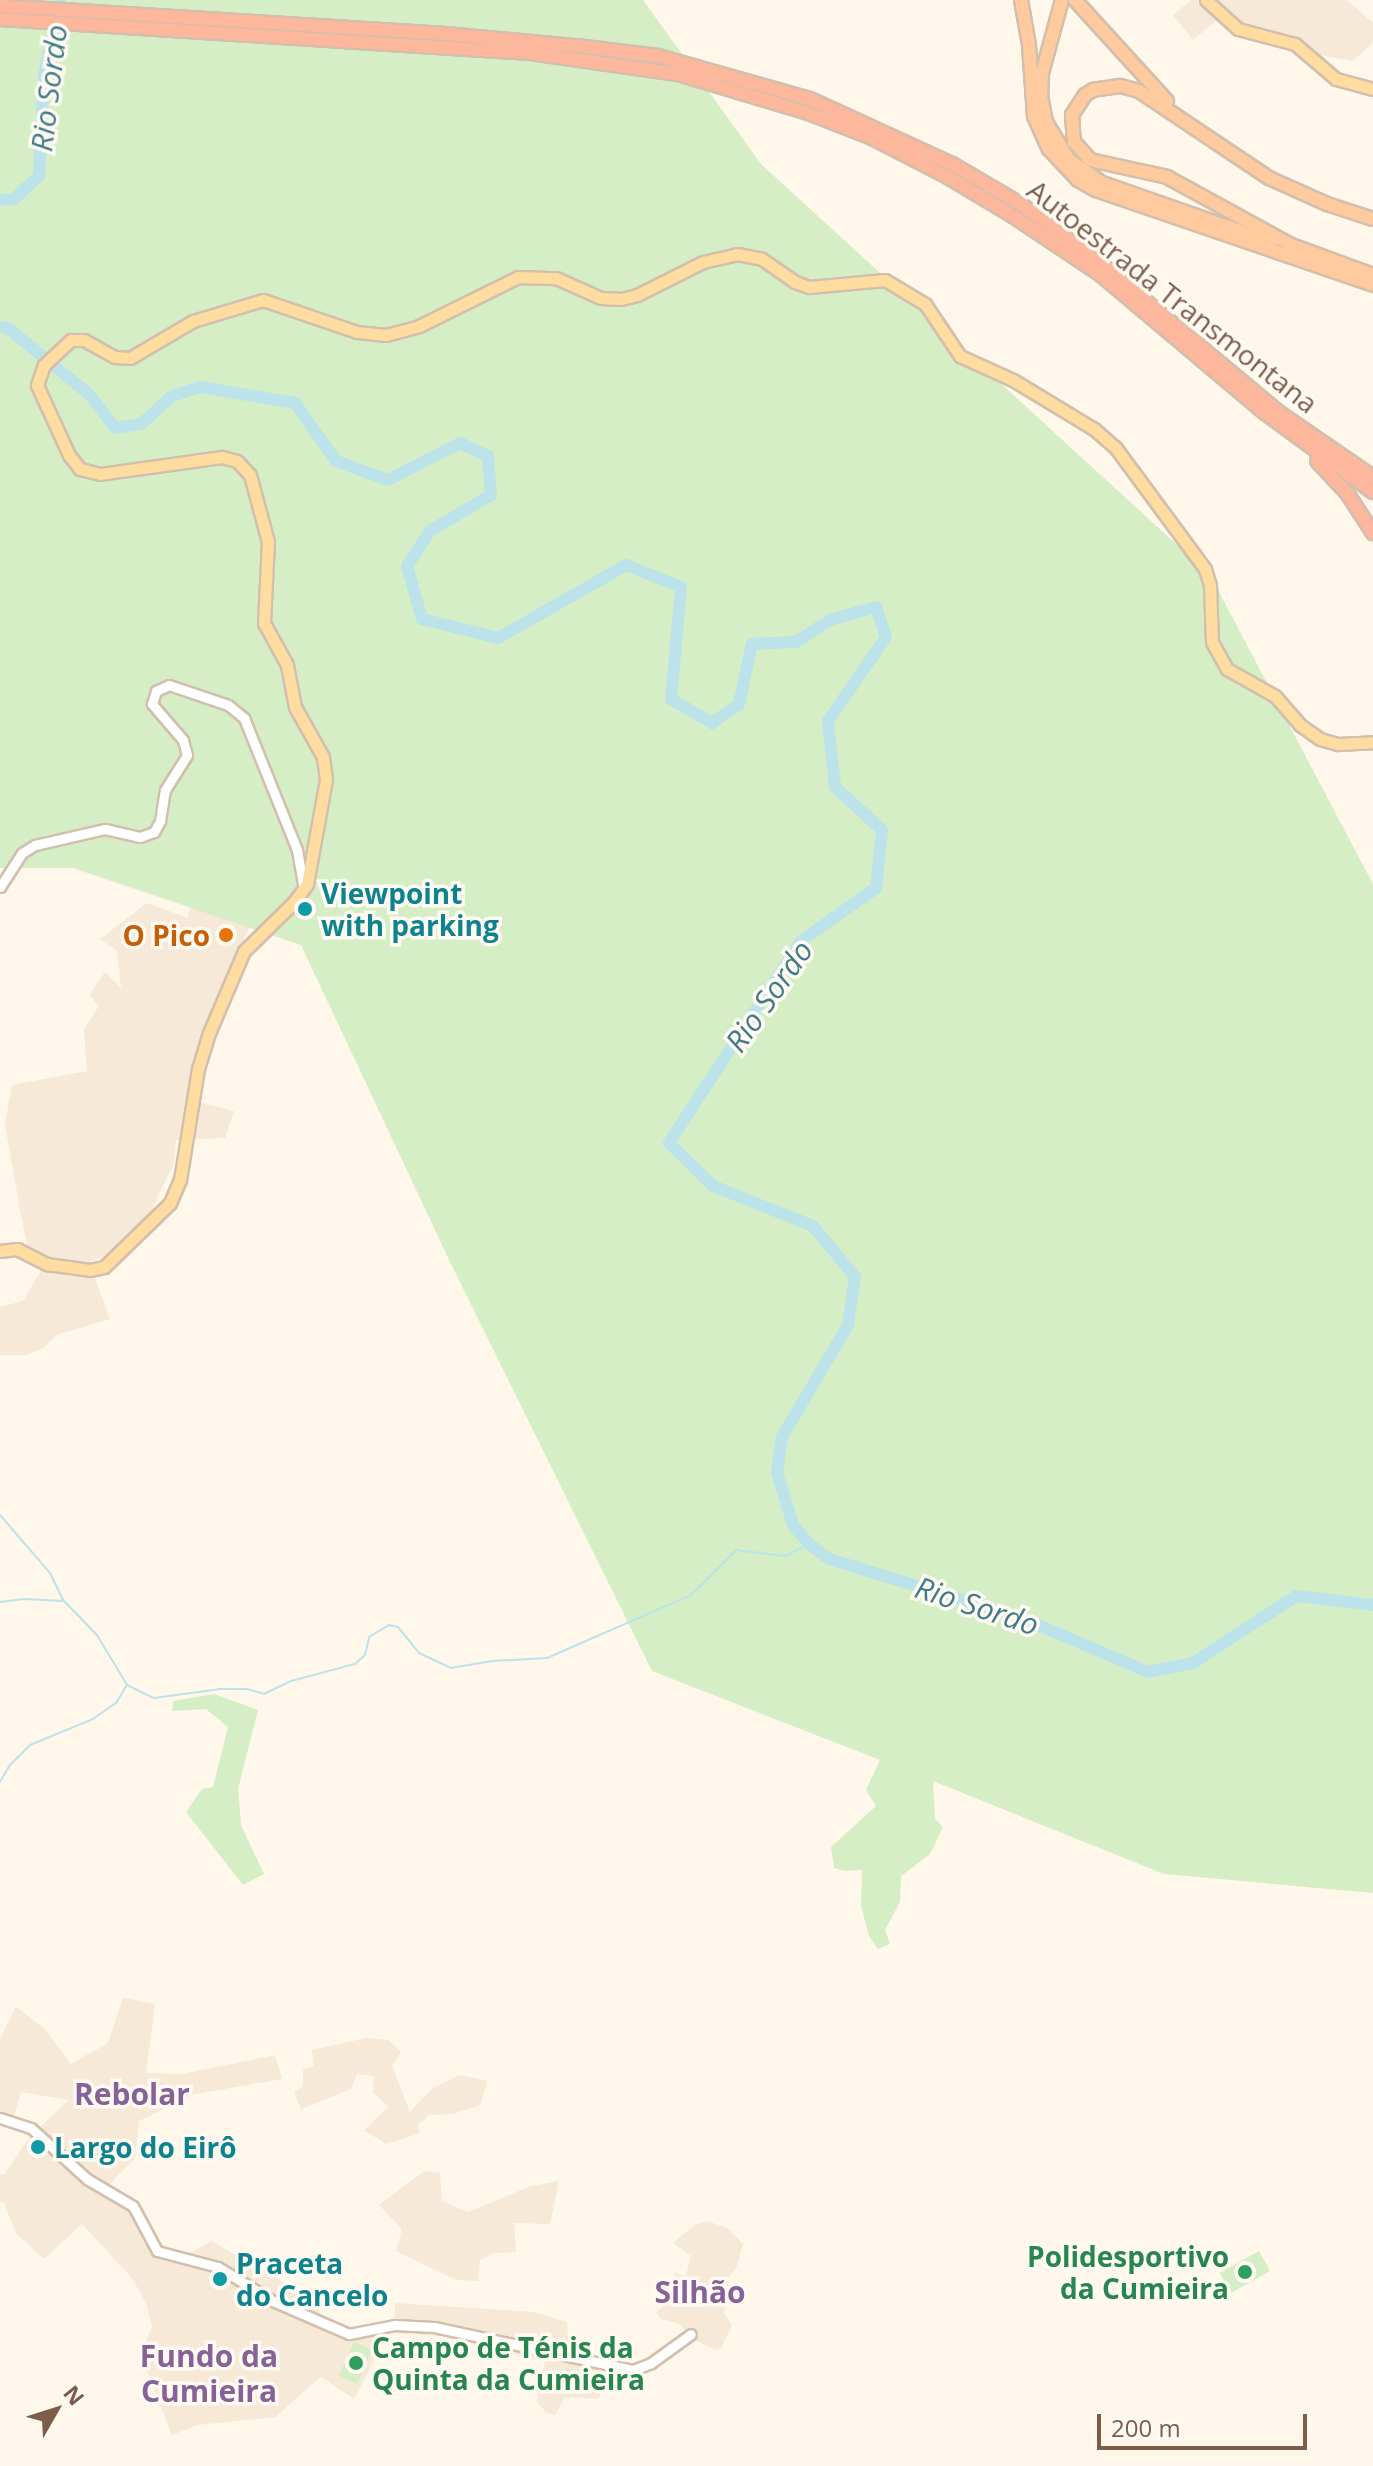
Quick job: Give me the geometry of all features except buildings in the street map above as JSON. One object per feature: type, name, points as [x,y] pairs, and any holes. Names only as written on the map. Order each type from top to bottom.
[{"type":"highway","points":[[1021,0],[1029,45],[1034,116],[1062,166],[1096,190],[1373,285]]},
{"type":"highway","points":[[1055,0],[1041,96],[1046,122],[1056,143],[1083,173],[1124,191],[1278,245],[1322,256]]},
{"type":"highway","points":[[1038,125],[1036,72],[1062,0]]},
{"type":"highway","points":[[1075,0],[1146,81],[1207,136],[1278,179],[1373,216]]},
{"type":"highway","points":[[1084,0],[1167,97],[1239,153],[1311,191],[1373,216]]},
{"type":"highway","name":"Autoestrada Transmontana","points":[[0,6],[618,63],[678,74],[808,113],[870,137],[948,177],[1101,275],[1265,413],[1373,492]]},
{"type":"highway","name":"Autoestrada Transmontana","points":[[0,19],[446,34],[658,56],[796,95],[880,128],[952,164],[1022,205],[1106,268],[1277,411],[1373,477]]},
{"type":"highway","points":[[1373,216],[1327,204],[1269,178],[1139,91],[1120,86],[1102,86],[1085,95],[1077,105],[1071,127],[1074,142],[1090,160],[1186,185],[1265,232],[1373,275]]},
{"type":"highway","points":[[1265,413],[1276,429],[1338,482],[1373,533]]},
{"type":"highway","points":[[1359,469],[1373,471]]},
{"type":"main road","points":[[1206,0],[1244,32],[1295,44],[1336,79],[1373,89]]},
{"type":"main road","points":[[0,1251],[17,1249],[47,1264],[90,1270],[104,1267],[170,1203],[180,1180],[199,1064],[234,970],[253,939],[304,888],[315,844],[326,766],[297,712],[289,669],[265,626],[263,605],[268,542],[250,475],[239,462],[222,457],[100,474],[85,472],[70,458],[41,400],[38,376],[61,346],[75,339],[87,341],[115,357],[130,358],[190,322],[263,300],[357,332],[386,335],[419,326],[518,277],[556,278],[601,298],[618,300],[637,295],[703,262],[737,254],[765,260],[795,282],[809,287],[885,280],[928,307],[960,356],[1013,380],[1097,431],[1115,447],[1205,569],[1210,585],[1212,642],[1227,669],[1275,696],[1300,725],[1320,739],[1338,744],[1373,742]]},
{"type":"street","points":[[0,887],[22,853],[35,845],[105,829],[140,837],[154,832],[160,821],[165,790],[187,755],[183,740],[152,704],[156,691],[169,685],[228,705],[242,716],[293,839],[304,888]]},
{"type":"street","points":[[293,839],[301,845],[315,844]]},
{"type":"street","points":[[0,2118],[31,2128],[87,2179],[133,2206],[157,2251],[218,2267],[273,2301],[349,2334],[395,2325],[434,2327],[633,2370],[651,2363],[691,2334]]},
{"type":"shaded area","points":[[1191,0],[1347,0],[1373,23],[1373,42],[1353,61],[1303,52],[1237,31],[1218,19],[1193,40],[1173,15]]},
{"type":"shaded area","points":[[147,903],[188,918],[191,905],[253,920],[212,1007],[187,1099],[234,1111],[225,1138],[176,1140],[174,1163],[144,1226],[113,1253],[89,1262],[110,1319],[56,1335],[45,1347],[26,1355],[0,1355],[0,1307],[23,1301],[43,1267],[43,1258],[27,1247],[10,1154],[5,1124],[12,1085],[87,1071],[84,1029],[99,1006],[89,995],[105,972],[121,988],[117,951],[100,939]]},
{"type":"shaded area","points":[[123,1998],[155,2004],[146,2073],[183,2074],[275,2055],[282,2079],[195,2094],[139,2121],[135,2158],[110,2184],[143,2208],[155,2240],[168,2250],[187,2255],[211,2241],[312,2299],[326,2323],[342,2329],[362,2328],[386,2338],[354,2399],[321,2377],[275,2417],[197,2425],[172,2435],[145,2366],[143,2348],[152,2327],[146,2303],[132,2278],[82,2224],[44,2259],[16,2233],[4,2203],[0,2201],[0,2174],[4,2175],[31,2135],[69,2100],[21,2092],[11,2126],[0,2123],[0,2039],[16,2007],[45,2029],[71,2064],[108,2043]]},
{"type":"shaded area","points":[[366,2038],[388,2040],[401,2052],[392,2066],[410,2112],[433,2088],[459,2075],[487,2081],[480,2105],[453,2114],[429,2115],[417,2126],[421,2133],[386,2144],[364,2130],[388,2107],[373,2092],[374,2076],[357,2074],[351,2089],[301,2109],[294,2092],[303,2086],[303,2070],[314,2066],[312,2050]]},
{"type":"shaded area","points":[[424,2171],[440,2173],[442,2201],[468,2212],[531,2186],[559,2181],[550,2224],[514,2223],[516,2252],[494,2253],[480,2260],[478,2281],[456,2280],[396,2251],[402,2229],[379,2205]]},
{"type":"shaded area","points":[[707,2221],[727,2228],[743,2244],[736,2268],[728,2278],[728,2302],[724,2313],[732,2325],[722,2347],[716,2350],[692,2339],[678,2323],[661,2319],[656,2312],[662,2308],[675,2273],[686,2276],[691,2256],[673,2243],[695,2225]]},
{"type":"shaded area","points":[[395,2303],[533,2312],[567,2322],[569,2354],[615,2371],[598,2399],[565,2397],[555,2415],[546,2412],[537,2402],[545,2362],[442,2336],[394,2333]]},
{"type":"green space","points":[[0,0],[643,0],[761,164],[1210,575],[1373,884],[1373,1893],[1164,1874],[933,1781],[935,1819],[943,1827],[930,1854],[901,1876],[900,1902],[885,1930],[890,1944],[878,1949],[869,1936],[861,1906],[862,1870],[834,1868],[831,1847],[876,1806],[866,1790],[880,1760],[652,1671],[451,1264],[301,945],[73,868],[0,868]]},
{"type":"green space","points":[[214,1694],[258,1710],[238,1789],[241,1825],[264,1874],[243,1885],[186,1812],[202,1789],[213,1787],[228,1727],[206,1709],[172,1711],[173,1701]]},
{"type":"green space","name":"Polidesportivo da Cumieira","points":[[1259,2251],[1270,2271],[1231,2293],[1220,2273]]},
{"type":"green space","name":"Campo de Ténis da Quinta da Cumieira","points":[[354,2342],[372,2350],[357,2384],[339,2376]]},
{"type":"waterway","name":"Rio Sordo","points":[[0,200],[14,199],[39,176],[44,75],[60,0]]},
{"type":"waterway","name":"Rio Sordo","points":[[0,327],[8,328],[90,395],[115,428],[141,424],[172,396],[200,387],[295,403],[336,461],[388,480],[460,443],[488,456],[491,495],[430,531],[407,566],[422,619],[498,638],[626,565],[681,587],[671,699],[712,723],[739,704],[752,644],[796,642],[830,620],[876,607],[886,637],[828,721],[835,787],[882,830],[876,888],[801,941],[669,1143],[713,1186],[813,1226],[855,1277],[848,1325],[782,1437],[777,1473],[793,1525],[809,1544],[829,1559],[1024,1619],[1148,1672],[1193,1663],[1296,1596],[1373,1605]]},
{"type":"waterway","points":[[0,1515],[50,1573],[63,1600]]},
{"type":"waterway","points":[[0,1602],[24,1599],[64,1601],[97,1635],[127,1685],[154,1698],[220,1689],[247,1689],[264,1694],[291,1681],[355,1664],[365,1655],[369,1637],[389,1625],[398,1627],[419,1653],[451,1668],[492,1661],[547,1658],[691,1595],[736,1550],[785,1556],[809,1544]]},
{"type":"waterway","points":[[0,1782],[10,1765],[30,1745],[93,1719],[116,1703],[127,1685]]},
{"type":"place","name":"Viewpoint with parking","points":[[305,909]]},
{"type":"place","name":"O Pico","points":[[226,935]]},
{"type":"place","name":"Largo do Eirô","points":[[38,2147]]},
{"type":"place","name":"Polidesportivo da Cumieira","points":[[1245,2272]]},
{"type":"place","name":"Praceta do Cancelo","points":[[220,2279]]},
{"type":"place","name":"Campo de Ténis da Quinta da Cumieira","points":[[356,2363]]},
{"type":"district","name":"Rebolar","points":[[132,2094]]},
{"type":"district","name":"Silhão","points":[[700,2292]]},
{"type":"district","name":"Fundo da Cumieira","points":[[209,2373]]}]
